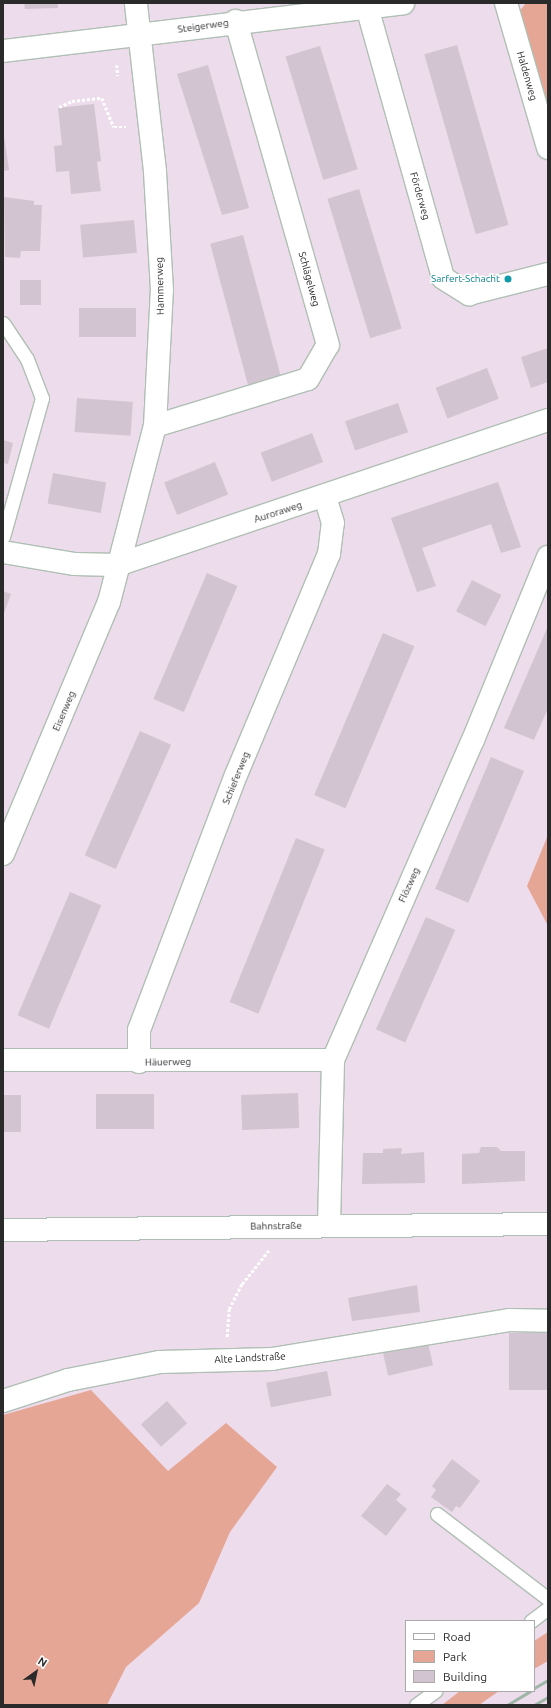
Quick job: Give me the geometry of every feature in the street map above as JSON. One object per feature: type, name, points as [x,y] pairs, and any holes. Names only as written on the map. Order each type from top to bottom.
[{"type":"street","name":"Hammerweg","points":[[117,565],[155,426],[162,290],[155,171],[136,3]]},
{"type":"street","name":"Steigerweg","points":[[3,51],[236,21],[313,8],[367,7],[403,3]]},
{"type":"street","name":"Haldenweg","points":[[506,3],[541,101],[548,148]]},
{"type":"street","name":"Förderweg","points":[[367,7],[443,278],[469,294],[548,274]]},
{"type":"street","name":"Schlägelweg","points":[[155,426],[308,379],[328,344],[236,21]]},
{"type":"street","name":"Auroraweg","points":[[3,552],[75,564],[117,565],[325,497],[548,420]]},
{"type":"street","name":"Schieferweg","points":[[139,1062],[139,1030],[236,775],[328,554],[333,523],[325,497]]},
{"type":"street","name":"Flözweg","points":[[329,1225],[333,1060],[473,740],[548,557]]},
{"type":"street","name":"Eisenweg","points":[[3,854],[109,602],[117,565]]},
{"type":"street","name":"Häuerweg","points":[[3,1060],[139,1062],[333,1060]]},
{"type":"street","name":"Bahnstraße","points":[[3,1230],[285,1227],[329,1225],[548,1224]]},
{"type":"street","name":"Alte Landstraße","points":[[3,1401],[68,1380],[160,1362],[225,1359],[272,1359],[509,1320],[548,1322]]},
{"type":"lane","points":[[3,323],[27,359],[42,398],[3,537]]},
{"type":"lane","points":[[437,1514],[548,1599]]},
{"type":"lane","points":[[531,1620],[548,1608]]},
{"type":"lane","points":[[416,1705],[434,1692]]},
{"type":"path","points":[[59,107],[72,101],[102,98],[114,126],[126,128],[126,123]]},
{"type":"path","points":[[225,1359],[229,1309],[242,1284],[285,1227]]},
{"type":"green space","points":[[526,3],[548,3],[548,114],[518,13]]},
{"type":"green space","points":[[548,835],[548,926],[527,886]]},
{"type":"green space","points":[[91,1390],[168,1471],[226,1423],[277,1467],[230,1532],[199,1603],[126,1667],[107,1705],[3,1705],[3,1415]]},
{"type":"green space","points":[[548,1632],[548,1661],[535,1668],[535,1640]]},
{"type":"green space","points":[[459,1692],[498,1692],[479,1705],[442,1705]]},
{"type":"building","points":[[24,3],[58,3],[58,8],[25,9]]},
{"type":"building","points":[[457,45],[509,225],[476,234],[424,54]]},
{"type":"building","points":[[320,46],[358,169],[323,180],[286,57]]},
{"type":"building","points":[[208,65],[249,208],[222,215],[177,74]]},
{"type":"building","points":[[94,104],[101,161],[97,162],[101,191],[71,194],[69,171],[56,172],[54,146],[62,145],[58,108]]},
{"type":"building","points":[[3,129],[9,170],[3,171]]},
{"type":"building","points":[[359,189],[402,329],[370,338],[327,199]]},
{"type":"building","points":[[4,197],[34,201],[34,205],[42,205],[40,251],[21,251],[20,258],[5,257]]},
{"type":"building","points":[[134,220],[137,253],[83,258],[80,225]]},
{"type":"building","points":[[243,235],[281,377],[248,386],[210,244]]},
{"type":"building","points":[[20,280],[41,280],[41,305],[20,305]]},
{"type":"building","points":[[79,308],[136,308],[136,337],[79,337]]},
{"type":"building","points":[[548,348],[548,382],[531,388],[521,357]]},
{"type":"building","points":[[487,368],[499,399],[447,419],[436,388]]},
{"type":"building","points":[[77,398],[133,402],[130,436],[75,432]]},
{"type":"building","points":[[398,403],[408,432],[355,451],[345,421]]},
{"type":"building","points":[[312,433],[323,462],[272,482],[261,453]]},
{"type":"building","points":[[3,440],[13,443],[8,464],[3,463]]},
{"type":"building","points":[[215,462],[228,494],[177,515],[164,483]]},
{"type":"building","points":[[53,473],[106,482],[101,513],[48,504]]},
{"type":"building","points":[[498,482],[521,547],[501,553],[491,524],[422,548],[436,586],[417,592],[391,518]]},
{"type":"building","points":[[207,573],[237,586],[184,712],[153,699]]},
{"type":"building","points":[[472,580],[501,595],[486,626],[456,611]]},
{"type":"building","points":[[3,591],[11,594],[3,616]]},
{"type":"building","points":[[548,626],[548,708],[534,740],[504,728]]},
{"type":"building","points":[[383,633],[414,646],[346,808],[314,795]]},
{"type":"building","points":[[140,731],[171,745],[116,869],[85,855]]},
{"type":"building","points":[[491,757],[524,771],[468,903],[435,889]]},
{"type":"building","points":[[296,838],[325,850],[258,1014],[230,1002]]},
{"type":"building","points":[[70,892],[101,905],[49,1029],[18,1015]]},
{"type":"building","points":[[426,917],[455,930],[405,1042],[376,1029]]},
{"type":"building","points":[[298,1093],[299,1128],[242,1130],[241,1095]]},
{"type":"building","points":[[96,1094],[154,1094],[154,1129],[96,1129]]},
{"type":"building","points":[[3,1095],[21,1095],[21,1132],[3,1132]]},
{"type":"building","points":[[481,1147],[497,1147],[501,1151],[525,1151],[525,1181],[462,1184],[462,1154],[479,1153]]},
{"type":"building","points":[[402,1148],[401,1154],[424,1152],[425,1183],[362,1184],[363,1153],[383,1153],[383,1149]]},
{"type":"building","points":[[417,1285],[420,1312],[352,1321],[348,1298]]},
{"type":"building","points":[[509,1333],[548,1333],[548,1390],[509,1390]]},
{"type":"building","points":[[427,1339],[433,1365],[388,1376],[382,1349]]},
{"type":"building","points":[[327,1371],[332,1396],[271,1407],[266,1383]]},
{"type":"building","points":[[167,1401],[187,1423],[161,1447],[141,1424]]},
{"type":"building","points":[[452,1459],[480,1481],[460,1508],[456,1506],[452,1512],[431,1497],[436,1490],[432,1486]]},
{"type":"building","points":[[387,1484],[401,1494],[396,1500],[407,1509],[386,1536],[361,1516]]},
{"type":"railway","points":[[535,1687],[548,1680]]},
{"type":"railway","points":[[507,1705],[528,1692]]},
{"type":"railway","points":[[534,1705],[548,1697]]},
{"type":"place","name":"Sarfert-Schacht","points":[[508,279]]}]
